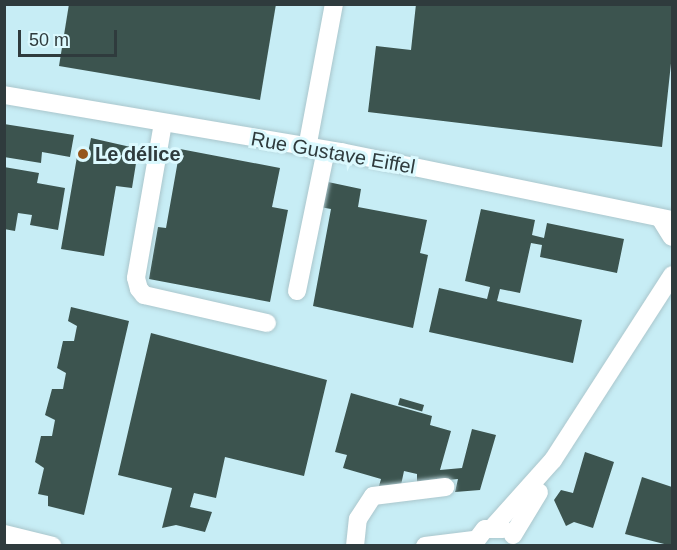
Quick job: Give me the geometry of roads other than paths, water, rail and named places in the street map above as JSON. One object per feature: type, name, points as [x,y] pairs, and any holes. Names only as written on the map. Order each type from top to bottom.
[{"type":"street","points":[[307,148],[334,4]]},
{"type":"street","name":"Rue Gustave Eiffel","points":[[4,95],[326,150],[666,219],[672,237]]},
{"type":"street","points":[[163,123],[136,278],[139,289],[144,295],[267,322]]},
{"type":"street","points":[[297,291],[326,150]]},
{"type":"street","points":[[493,527],[515,540],[553,460],[672,275]]},
{"type":"street","points":[[425,546],[473,543],[493,527],[553,460]]},
{"type":"street","points":[[355,546],[358,519],[373,496],[445,487]]},
{"type":"street","points":[[4,534],[52,546]]},
{"type":"place","name":"Le délice","points":[[83,154]]}]
